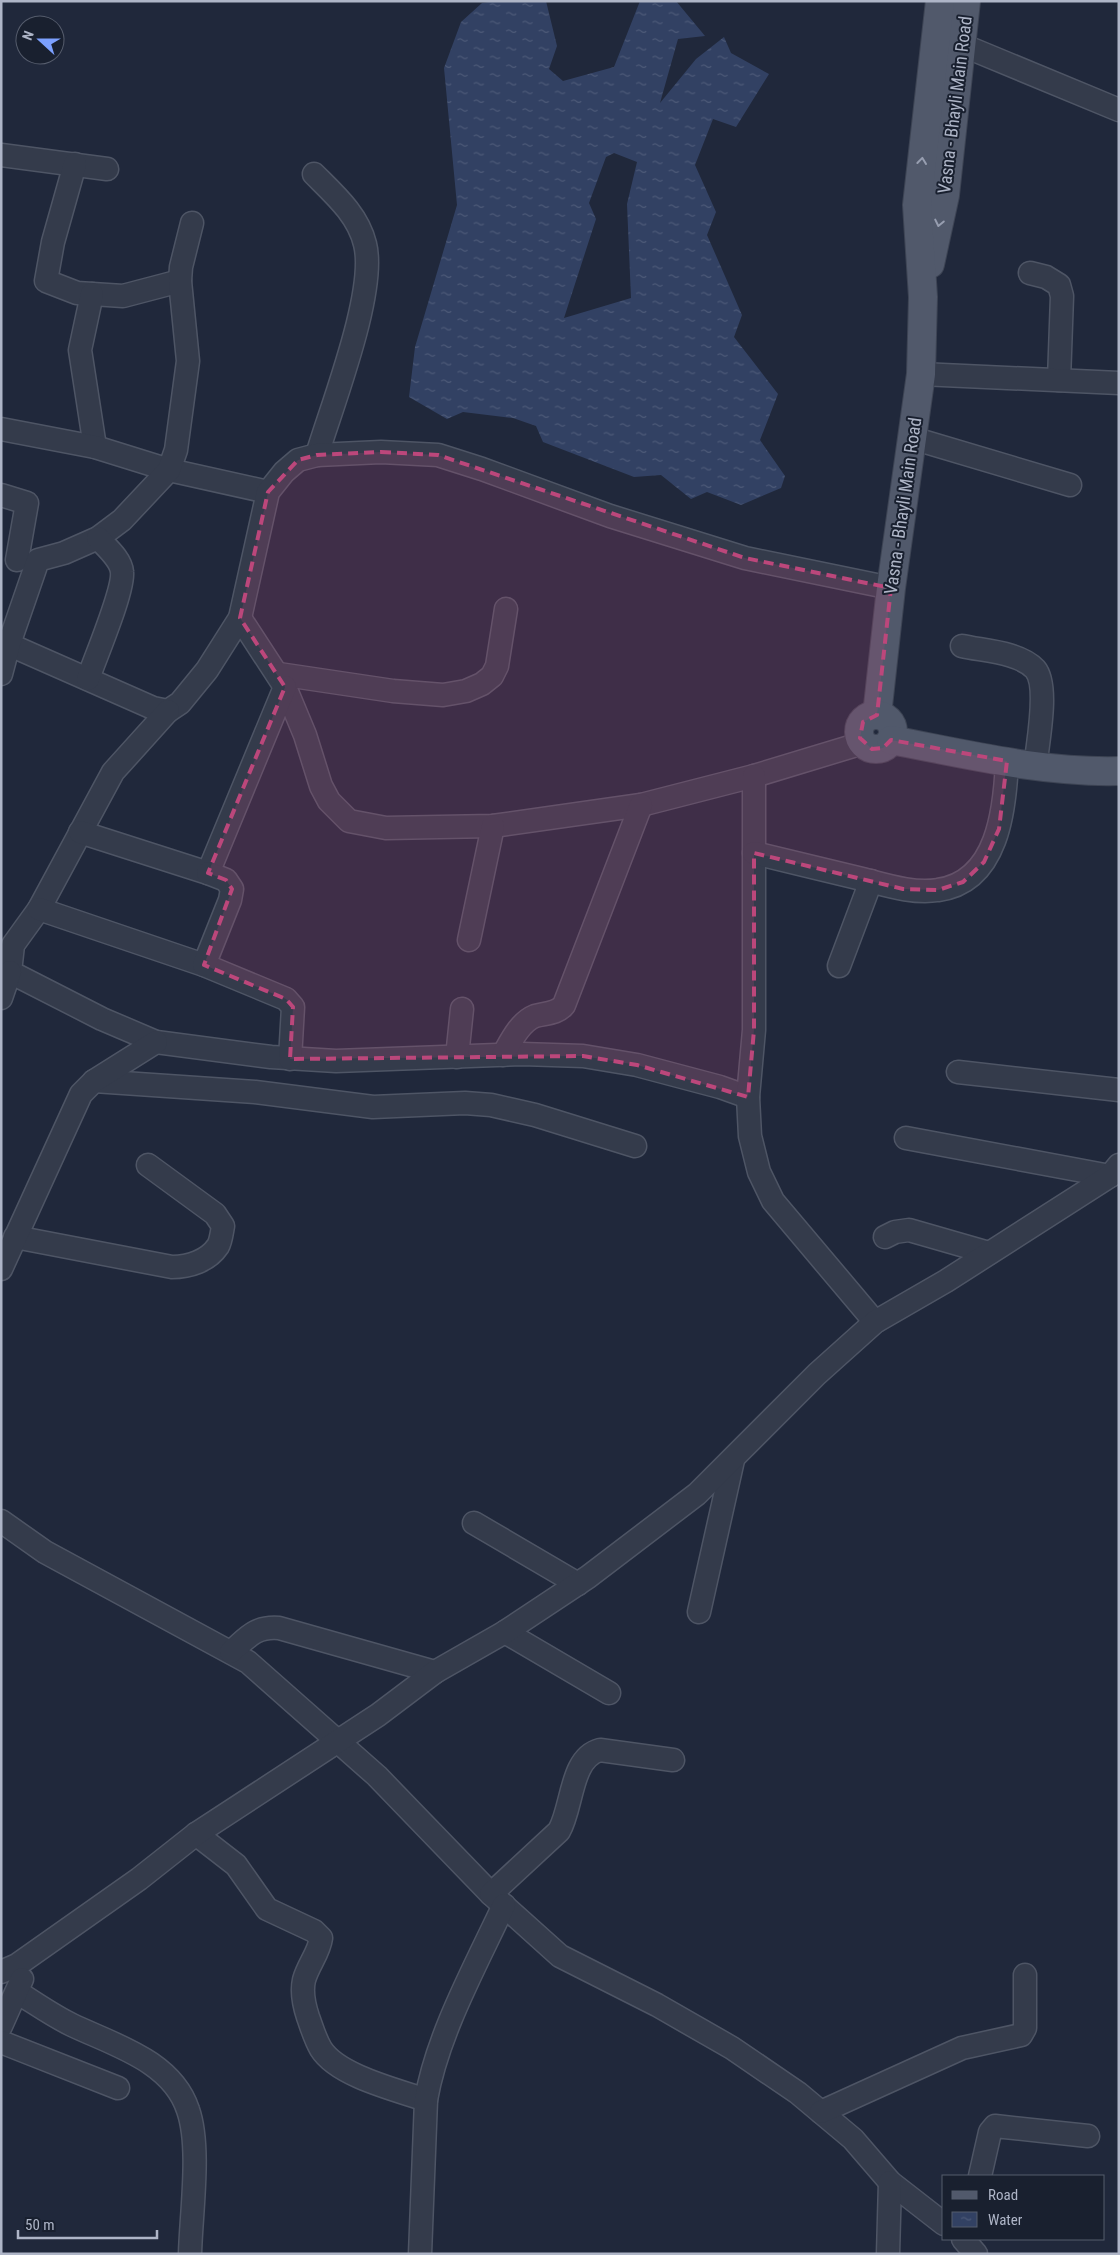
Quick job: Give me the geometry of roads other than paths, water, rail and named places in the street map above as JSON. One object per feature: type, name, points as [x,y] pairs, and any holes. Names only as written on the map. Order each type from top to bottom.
[{"type":"main road","name":"Vasna - Bhayli Main Road","points":[[877,715],[891,588],[921,374],[923,297],[917,205],[940,1]]},
{"type":"main road","name":"Vasna - Bhayli Main Road","points":[[923,297],[945,195],[966,1]]},
{"type":"main road","points":[[877,715],[888,719],[893,734],[891,740],[883,748],[872,749],[863,743],[860,727],[867,718],[877,715]]},
{"type":"main road","points":[[891,740],[1093,772],[1119,771]]},
{"type":"main road","points":[[1021,762],[1090,753],[1119,753]]},
{"type":"street","points":[[962,45],[1119,110]]},
{"type":"street","points":[[1,155],[107,169]]},
{"type":"street","points":[[75,164],[52,242],[46,281],[77,293],[123,296],[180,281]]},
{"type":"street","points":[[314,174],[353,215],[365,243],[369,263],[360,317],[317,454]]},
{"type":"street","points":[[19,559],[64,554],[98,538],[122,520],[169,470],[176,450],[188,361],[180,281],[181,267],[192,223]]},
{"type":"street","points":[[1030,273],[1046,277],[1059,285],[1062,296],[1058,380]]},
{"type":"street","points":[[92,294],[80,350],[95,447]]},
{"type":"street","points":[[921,374],[1119,383]]},
{"type":"street","points":[[1,429],[95,447],[169,470],[268,492]]},
{"type":"street","points":[[912,438],[1070,485]]},
{"type":"street","points":[[1,998],[10,972],[7,938],[39,908],[113,772],[168,711],[180,703],[207,670],[240,618],[268,492],[284,472],[298,460],[317,454],[382,452],[438,455],[482,469],[610,516],[745,558],[891,588]]},
{"type":"street","points":[[1,495],[27,503],[1,674]]},
{"type":"street","points":[[88,679],[119,591],[122,572],[117,560],[98,538]]},
{"type":"street","points":[[282,681],[443,695],[466,691],[482,684],[492,676],[497,666],[506,609]]},
{"type":"street","points":[[240,618],[282,681],[305,735],[321,786],[328,801],[349,821],[386,828],[492,826],[641,805],[754,776],[863,743]]},
{"type":"street","points":[[5,643],[153,708],[168,711]]},
{"type":"street","points":[[754,853],[903,889],[938,890],[963,882],[984,862],[1000,829],[1006,793],[1041,712],[1041,679],[1035,669],[1022,660],[962,646]]},
{"type":"street","points":[[208,873],[282,681]]},
{"type":"street","points":[[754,776],[754,1030],[748,1097],[750,1136],[759,1172],[773,1201],[874,1322]]},
{"type":"street","points":[[503,1055],[512,1038],[524,1023],[534,1017],[560,1010],[564,1005],[641,805]]},
{"type":"street","points":[[469,940],[492,826]]},
{"type":"street","points":[[80,832],[226,880],[232,889],[230,900],[204,965]]},
{"type":"street","points":[[839,966],[871,881]]},
{"type":"street","points":[[39,908],[204,965],[286,999],[293,1007],[290,1059]]},
{"type":"street","points":[[10,972],[102,1019],[156,1042],[290,1059],[336,1061],[503,1055],[583,1056],[637,1065],[720,1086],[748,1097]]},
{"type":"street","points":[[457,1057],[462,1009]]},
{"type":"street","points":[[148,1165],[215,1214],[223,1226],[219,1245],[202,1260],[186,1267],[8,1254],[81,1094],[94,1081],[156,1042]]},
{"type":"street","points":[[958,1072],[1119,1090]]},
{"type":"street","points":[[94,1081],[255,1092],[373,1107],[465,1103],[491,1105],[535,1114],[635,1146]]},
{"type":"street","points":[[906,1138],[1114,1170]]},
{"type":"street","points":[[1,1972],[33,1953],[139,1879],[196,1834],[378,1715],[435,1672],[505,1632],[578,1584],[697,1494],[817,1374],[874,1322],[946,1282],[1114,1170]]},
{"type":"street","points":[[885,1237],[895,1232],[909,1230],[989,1253]]},
{"type":"street","points":[[699,1612],[733,1460]]},
{"type":"street","points":[[1,1522],[45,1552],[248,1662],[378,1776],[497,1900],[560,1956],[657,2005],[732,2048],[821,2112],[853,2139],[890,2182],[942,2222]]},
{"type":"street","points":[[474,1523],[578,1584]]},
{"type":"street","points":[[231,1652],[254,1631],[266,1627],[279,1628],[435,1672]]},
{"type":"street","points":[[505,1632],[608,1693]]},
{"type":"street","points":[[420,2254],[426,2100],[433,2068],[464,1992],[497,1900],[559,1831],[566,1820],[578,1770],[584,1759],[591,1752],[600,1750],[673,1760]]},
{"type":"street","points":[[196,1834],[236,1865],[267,1909],[314,1930],[321,1938],[319,1947],[304,1979],[303,1999],[313,2032],[322,2050],[340,2066],[366,2078],[426,2100]]},
{"type":"street","points":[[1,2026],[33,1953]]},
{"type":"street","points":[[821,2112],[962,2048],[1021,2035],[1025,2028],[1025,1975]]},
{"type":"street","points":[[17,1992],[60,2018],[148,2061],[166,2075],[181,2093],[189,2110],[194,2150],[190,2254]]},
{"type":"street","points":[[1,2042],[118,2088]]},
{"type":"street","points":[[980,2175],[990,2132],[995,2126],[1088,2136]]},
{"type":"street","points":[[888,2254],[890,2182]]},
{"type":"water","points":[[496,1],[546,1],[557,46],[549,69],[563,81],[614,67],[640,1],[676,1],[705,36],[678,39],[660,103],[696,59],[724,37],[731,53],[769,74],[736,127],[713,119],[695,165],[716,212],[707,235],[742,315],[734,337],[778,394],[760,440],[785,476],[781,488],[741,505],[707,492],[691,499],[661,475],[634,477],[543,442],[536,426],[513,418],[463,412],[447,419],[409,397],[415,347],[457,205],[444,68],[461,22],[482,3]],"holes":[[[614,153],[637,162],[627,204],[631,298],[564,318],[596,219],[589,203],[606,157]]]}]
